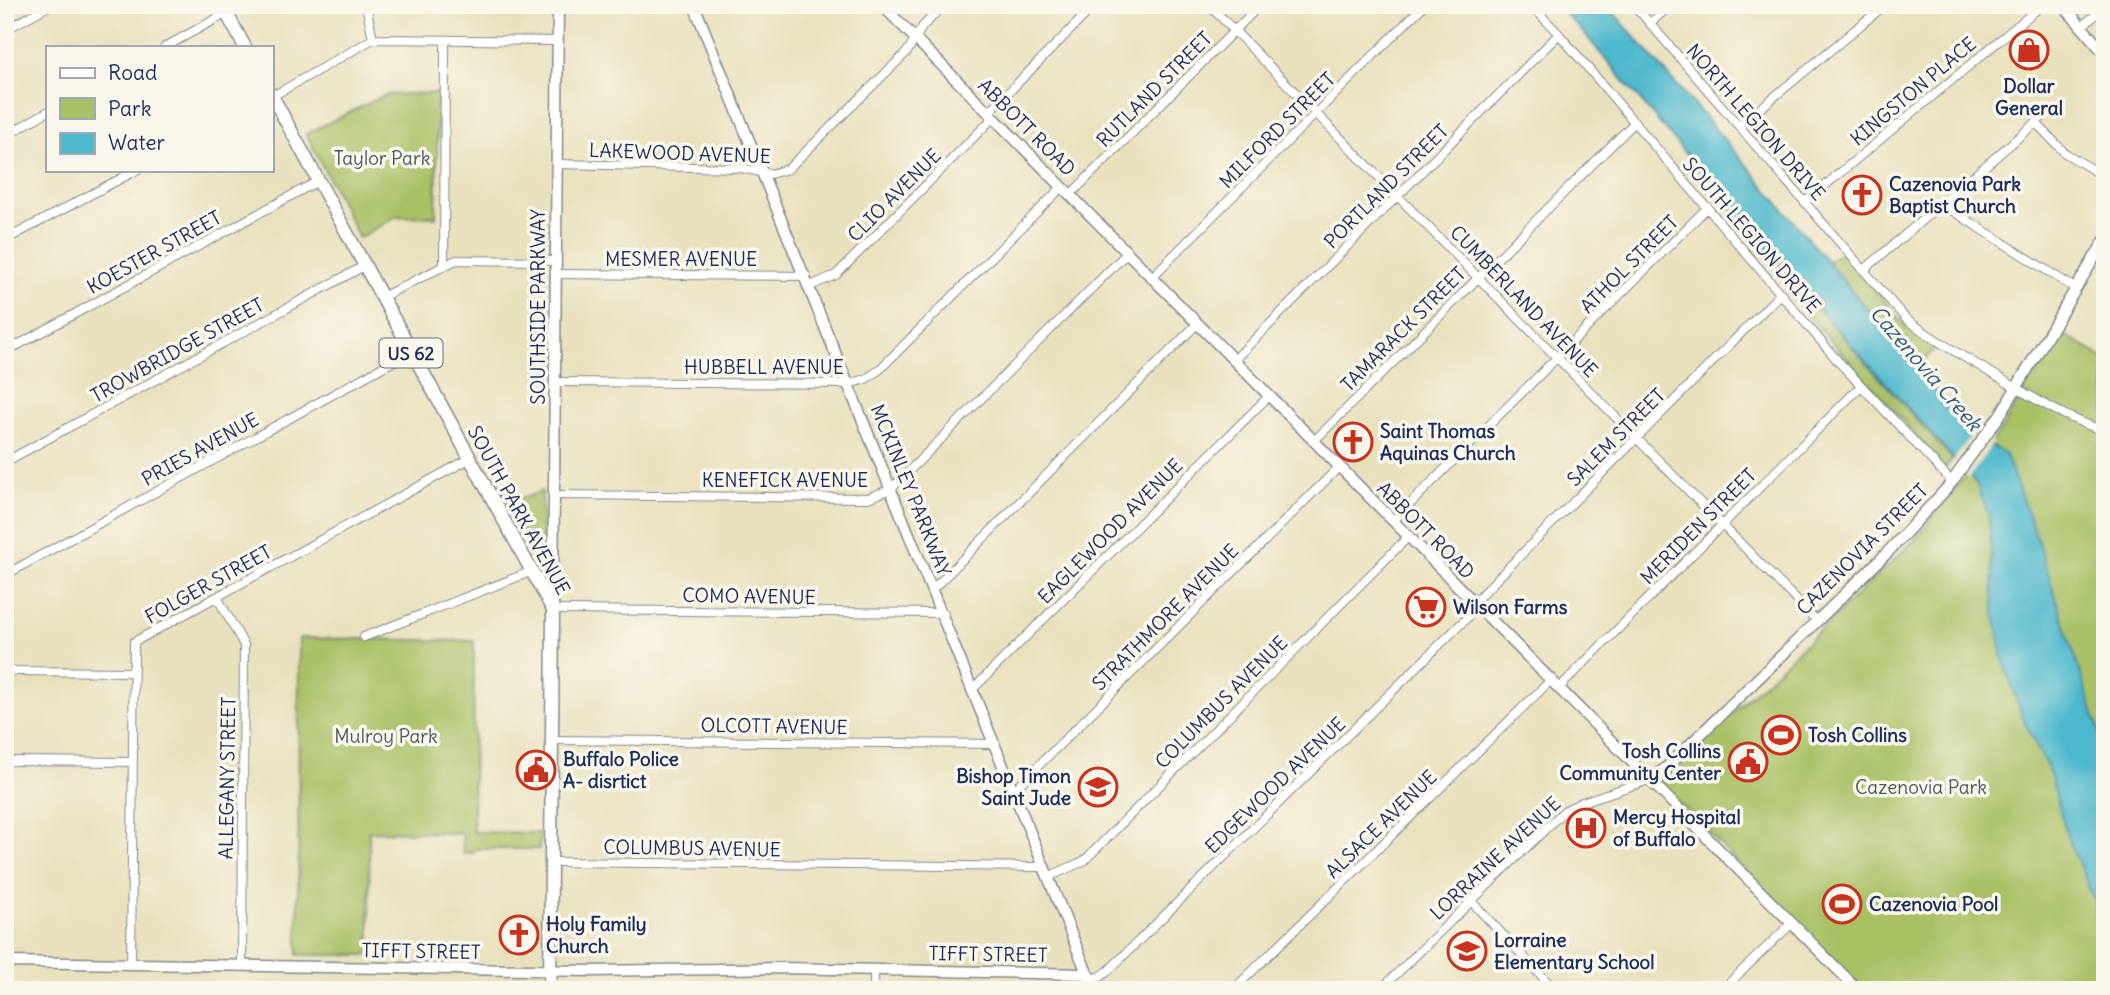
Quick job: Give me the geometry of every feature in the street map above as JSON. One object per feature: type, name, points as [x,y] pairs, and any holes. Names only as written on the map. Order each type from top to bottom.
[{"type":"main road","points":[[224,9],[244,46]]},
{"type":"main road","name":"SOUTH PARK AVENUE","points":[[273,98],[553,610],[550,990]]},
{"type":"street","points":[[5,255],[7,5]]},
{"type":"street","points":[[7,29],[50,5]]},
{"type":"street","points":[[366,5],[373,39]]},
{"type":"street","name":"SOUTHSIDE PARKWAY","points":[[553,610],[558,5]]},
{"type":"street","name":"MCKINLEY PARKWAY","points":[[694,5],[891,489],[944,612],[1094,990]]},
{"type":"street","name":"ABBOTT ROAD","points":[[882,5],[1858,990]]},
{"type":"street","name":"LAKEWOOD AVENUE","points":[[556,164],[741,167],[779,173],[788,169],[907,52],[923,26],[944,5]]},
{"type":"street","name":"CLIO AVENUE","points":[[808,281],[836,275],[1095,5]]},
{"type":"street","name":"CUMBERLAND AVENUE","points":[[1209,5],[1816,620]]},
{"type":"street","name":"RUTLAND STREET","points":[[1066,191],[1260,5]]},
{"type":"street","name":"MILFORD STREET","points":[[1152,277],[1424,5]]},
{"type":"street","name":"SOUTH LEGION DRIVE","points":[[1531,5],[1559,34],[1861,386],[1952,482]]},
{"type":"street","name":"NORTH LEGION DRIVE","points":[[1634,5],[1906,319],[2017,388],[2079,422],[2105,430]]},
{"type":"street","points":[[1650,23],[1671,5]]},
{"type":"street","points":[[1739,126],[1885,5]]},
{"type":"street","name":"KINGSTON PLACE","points":[[1804,202],[2042,5]]},
{"type":"street","points":[[2063,5],[2105,54]]},
{"type":"street","points":[[2081,27],[2105,7]]},
{"type":"street","points":[[167,46],[224,9]]},
{"type":"street","name":"PORTLAND STREET","points":[[1234,360],[1559,34]]},
{"type":"street","points":[[273,95],[373,39],[558,41]]},
{"type":"street","points":[[444,40],[444,264]]},
{"type":"street","points":[[7,135],[46,113]]},
{"type":"street","points":[[1864,270],[2039,121],[2065,153],[2105,177]]},
{"type":"street","name":"TAMARACK STREET","points":[[1314,441],[1634,122]]},
{"type":"street","points":[[5,240],[132,172]]},
{"type":"street","name":"KOESTER STREET","points":[[5,348],[318,181]]},
{"type":"street","name":"HUBBELL AVENUE","points":[[555,382],[848,384],[866,379],[879,370],[1066,191]]},
{"type":"street","points":[[1942,204],[2076,289]]},
{"type":"street","name":"ATHOL STREET","points":[[1393,522],[1707,208]]},
{"type":"street","name":"CAZENOVIA STREET","points":[[1649,780],[1666,768],[1887,554],[1952,482],[2017,388],[2105,240]]},
{"type":"street","name":"KENEFICK AVENUE","points":[[554,495],[868,498],[891,489],[1127,253]]},
{"type":"street","points":[[382,297],[456,260],[555,261]]},
{"type":"street","name":"TROWBRIDGE STREET","points":[[5,462],[364,266]]},
{"type":"street","name":"MESMER AVENUE","points":[[555,274],[808,281]]},
{"type":"street","name":"SALEM STREET","points":[[1476,605],[1782,293]]},
{"type":"street","points":[[933,589],[1198,323]]},
{"type":"street","name":"PRIES AVENUE","points":[[5,575],[410,352]]},
{"type":"street","name":"MERIDEN STREET","points":[[1555,684],[1722,525],[1861,386]]},
{"type":"street","name":"EAGLEWOOD AVENUE","points":[[974,688],[1269,396]]},
{"type":"street","name":"FOLGER STREET","points":[[131,964],[134,642],[469,459]]},
{"type":"street","name":"STRATHMORE AVENUE","points":[[1014,790],[1339,467]]},
{"type":"street","name":"COLUMBUS AVENUE","points":[[551,862],[1046,872],[1084,861],[1408,537]]},
{"type":"street","points":[[364,637],[530,572]]},
{"type":"street","name":"ALLEGANY STREET","points":[[217,597],[244,645],[242,966]]},
{"type":"street","name":"EDGEWOOD AVENUE","points":[[1089,976],[1104,975],[1476,605]]},
{"type":"street","name":"COMO AVENUE","points":[[553,610],[944,612]]},
{"type":"street","points":[[5,671],[133,670]]},
{"type":"street","name":"ALSACE AVENUE","points":[[1234,990],[1555,684]]},
{"type":"street","name":"OLCOTT AVENUE","points":[[552,740],[996,744]]},
{"type":"street","points":[[5,761],[132,762]]},
{"type":"street","name":"LORRAINE AVENUE","points":[[1380,990],[1564,811],[1582,802],[1649,780]]},
{"type":"street","points":[[1471,901],[1550,988]]},
{"type":"street","points":[[1723,990],[1792,923]]},
{"type":"street","name":"TIFFT STREET","points":[[5,962],[550,970],[874,969],[1089,976]]},
{"type":"street","points":[[874,969],[874,990]]},
{"type":"green space","name":"Taylor Park","points":[[438,93],[436,217],[397,216],[359,238],[306,134],[385,95]]},
{"type":"green space","points":[[1843,250],[1903,323],[1936,347],[1917,369],[1828,262]]},
{"type":"green space","points":[[1797,285],[1952,459],[1945,468],[1788,293]]},
{"type":"green space","name":"Cazenovia Park","points":[[2057,330],[2105,359],[2105,990],[1862,990],[1659,782],[1916,539],[2002,429]]},
{"type":"green space","points":[[542,491],[543,563],[540,565],[501,493],[524,498]]},
{"type":"green space","name":"Mulroy Park","points":[[299,638],[474,641],[473,832],[540,833],[539,849],[475,849],[474,853],[463,853],[462,833],[369,831],[370,955],[298,955]]},
{"type":"water","points":[[1556,5],[1607,5],[1749,168],[1971,434],[2006,455],[2037,539],[2105,749],[2105,962],[2094,900],[2067,835],[2049,771],[2024,721],[2004,663],[1995,615],[1989,516],[1976,483],[1786,273],[1583,32]]},
{"type":"pier","points":[[1974,431],[1993,443],[1968,479],[1951,464]]},
{"type":"place","name":"Dollar General","points":[[2029,50]]},
{"type":"place","name":"Cazenovia Park Baptist Church","points":[[1862,195]]},
{"type":"place","name":"Saint Thomas Aquinas Church","points":[[1353,442]]},
{"type":"place","name":"Wilson Farms","points":[[1426,607]]},
{"type":"place","name":"Tosh Collins","points":[[1781,735]]},
{"type":"place","name":"Tosh Collins Community Center","points":[[1748,762]]},
{"type":"place","name":"Buffalo Police A- disrtict","points":[[536,770]]},
{"type":"place","name":"Bishop Timon Saint Jude","points":[[1098,787]]},
{"type":"place","name":"Mercy Hospital of Buffalo","points":[[1586,828]]},
{"type":"place","name":"Cazenovia Pool","points":[[1842,904]]},
{"type":"place","name":"Holy Family Church","points":[[519,935]]},
{"type":"place","name":"Lorraine Elementary School","points":[[1467,951]]},
{"type":"water label","name":"Cazenovia Creek","points":[[1926,368]]}]
